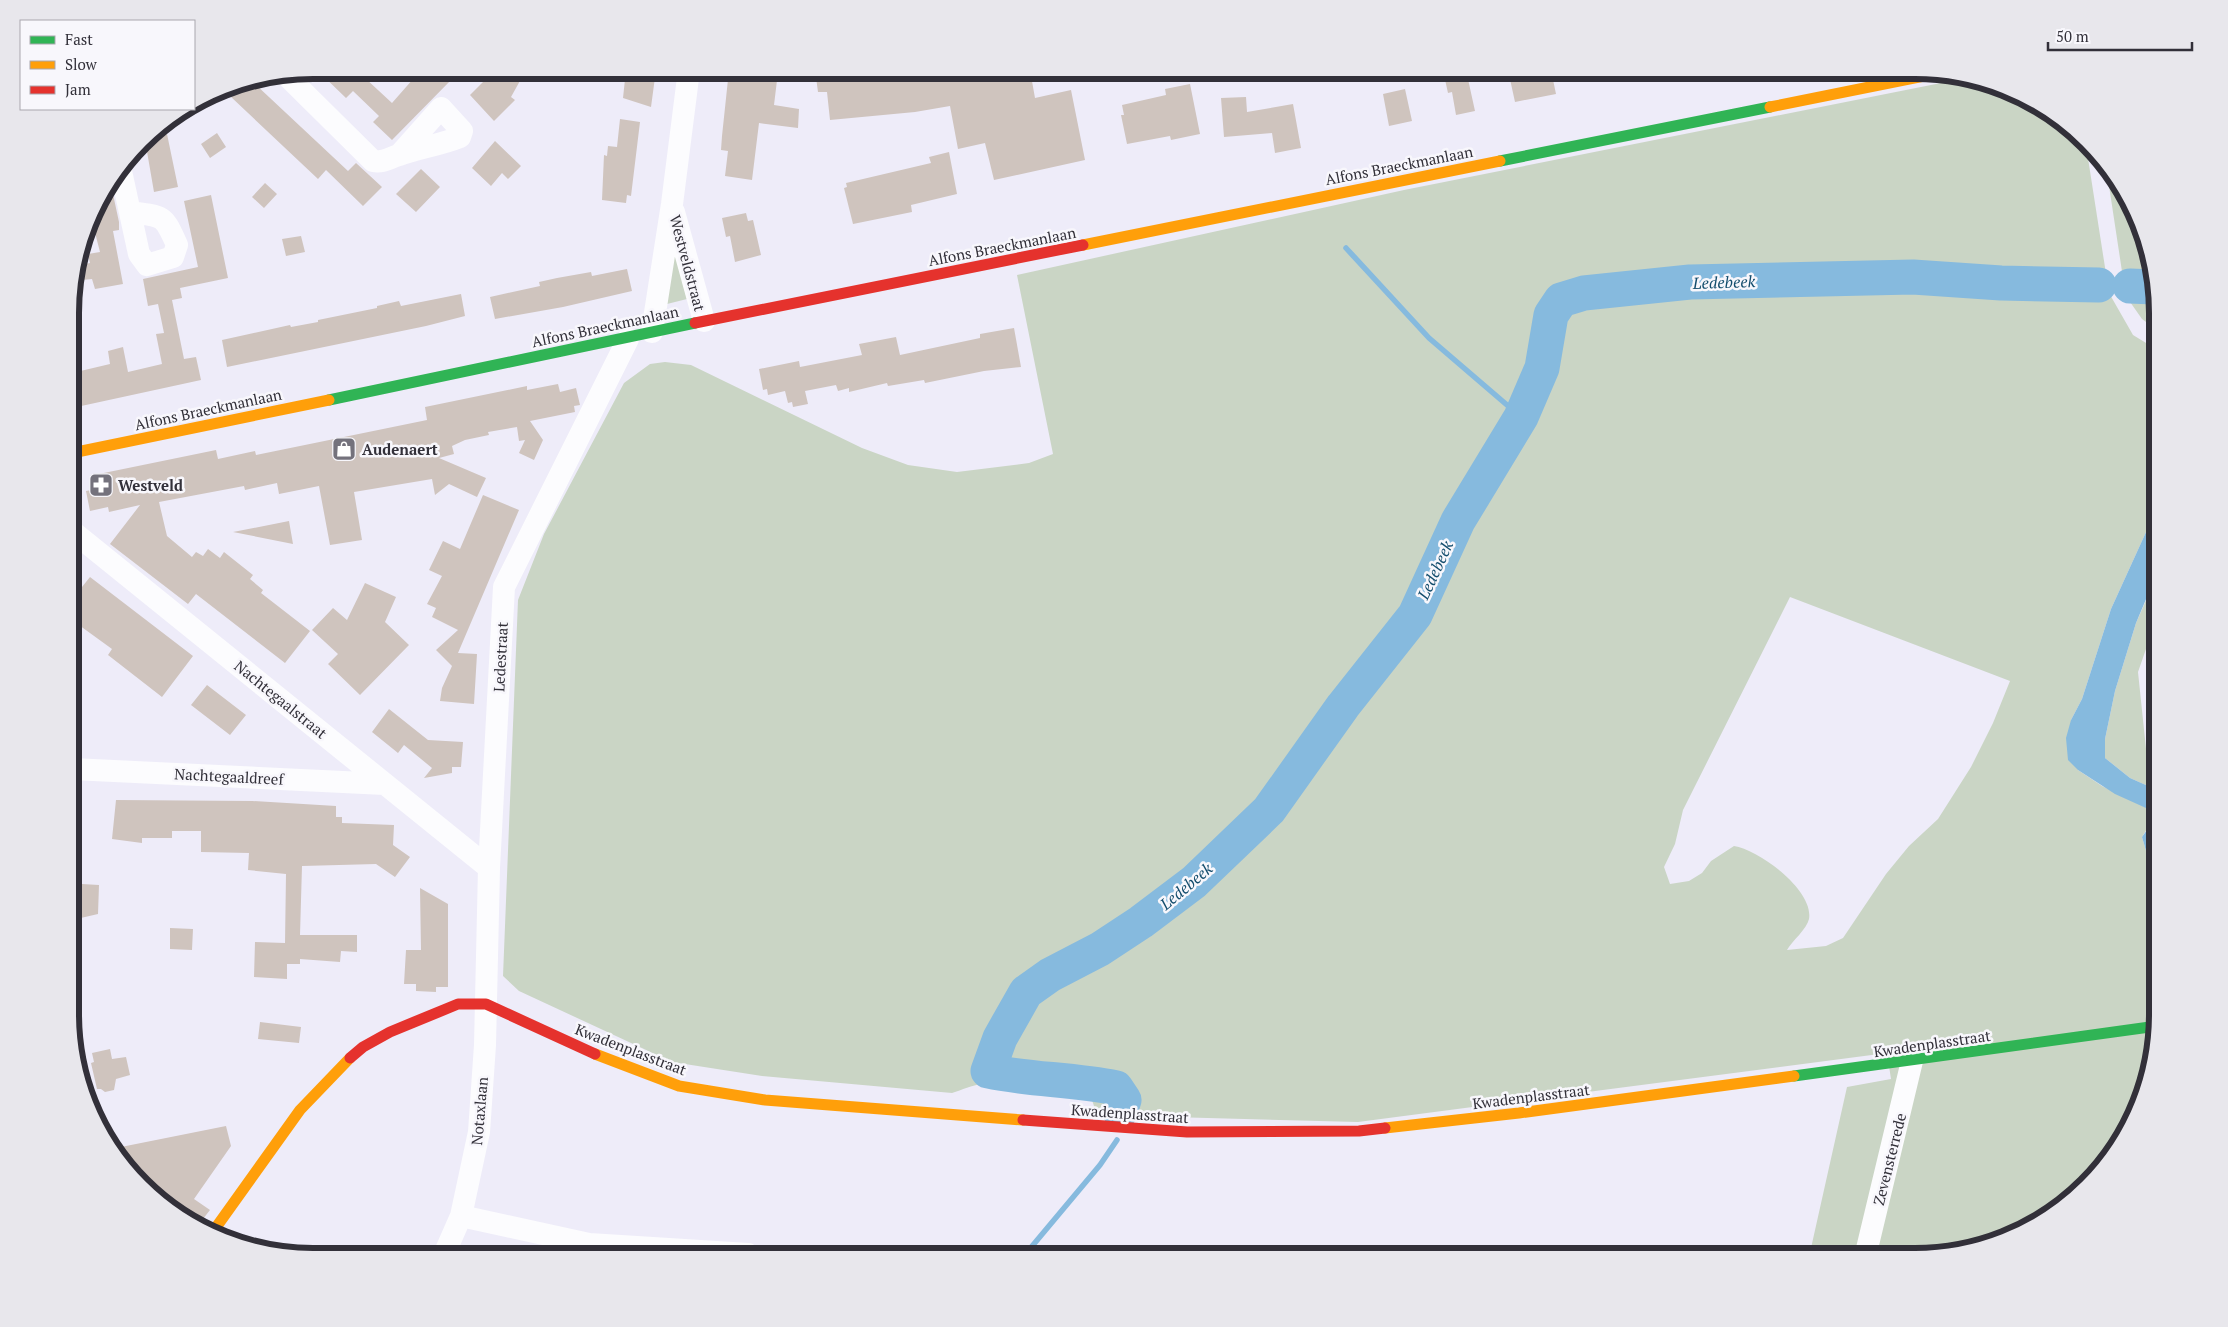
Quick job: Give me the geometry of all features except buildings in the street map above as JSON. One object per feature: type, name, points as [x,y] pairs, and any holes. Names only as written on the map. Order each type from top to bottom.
[{"type":"street","name":"Westveldstraat","points":[[652,332],[672,204],[688,79]]},
{"type":"street","name":"Alfons Braeckmanlaan","points":[[79,452],[704,321],[1909,79]]},
{"type":"street","points":[[291,80],[373,161],[386,161],[400,154]]},
{"type":"street","points":[[123,176],[130,212]]},
{"type":"street","name":"Westveldstraat","points":[[672,204],[704,321]]},
{"type":"street","name":"Ledestraat","points":[[486,1004],[489,868],[504,587],[628,338]]},
{"type":"street","name":"Nachtegaalstraat","points":[[79,537],[489,868]]},
{"type":"street","name":"Nachtegaaldreef","points":[[79,769],[385,784]]},
{"type":"street","name":"Kwadenplasstraat","points":[[216,1227],[300,1110],[338,1069],[363,1047],[420,1018],[458,1004],[486,1004],[578,1046],[679,1086],[766,1100],[1187,1132],[1359,1131],[1519,1113],[2149,1027]]},
{"type":"street","name":"Notaxlaan","points":[[447,1248],[461,1216],[479,1132],[486,1004]]},
{"type":"street","name":"Zevensterrede","points":[[1867,1248],[1912,1061]]},
{"type":"street","points":[[461,1216],[589,1244],[653,1248]]},
{"type":"green space","points":[[1949,81],[1991,91],[2019,103],[2058,127],[2087,154],[2109,293],[2133,335],[2149,345],[2147,358],[2149,359],[2149,526],[2111,609],[2082,699],[2071,720],[2078,770],[2102,786],[2149,809],[2149,826],[2142,837],[2149,856],[2149,1030],[2145,1060],[2137,1090],[2125,1118],[2101,1157],[2081,1180],[2058,1200],[2019,1224],[1991,1236],[1961,1244],[1931,1248],[1811,1248],[1847,1087],[1891,1079],[1887,1053],[1358,1122],[1097,1115],[1091,1097],[1023,1084],[982,1084],[952,1093],[762,1076],[672,1062],[519,991],[503,976],[518,600],[544,534],[624,383],[650,364],[665,362],[691,365],[862,448],[908,465],[957,472],[1029,463],[1053,454],[1017,275],[1404,190]],"holes":[[[1790,597],[2010,681],[1993,723],[1971,767],[1938,819],[1909,846],[1886,874],[1843,938],[1826,946],[1787,950],[1808,923],[1808,908],[1803,896],[1783,873],[1770,863],[1745,849],[1734,846],[1711,861],[1702,873],[1689,881],[1670,884],[1664,867],[1675,844],[1683,810]]]},
{"type":"green space","points":[[2108,180],[2125,209],[2137,237],[2145,267],[2149,297],[2149,324],[2142,319],[2128,299]]},
{"type":"green space","points":[[671,239],[687,299],[667,304]]},
{"type":"green space","points":[[2149,594],[2149,647],[2146,649],[2138,672],[2149,787],[2130,778],[2105,758],[2105,739],[2115,691],[2136,623]]},
{"type":"water","points":[[2149,526],[2149,592],[2136,623],[2115,691],[2105,739],[2105,758],[2130,778],[2149,786],[2149,809],[2115,794],[2078,770],[2068,760],[2066,738],[2071,720],[2082,699],[2111,609]]},
{"type":"water","points":[[2149,827],[2149,856],[2147,854],[2142,837]]},
{"type":"waterway","points":[[1346,248],[1429,338],[1521,417]]},
{"type":"waterway","name":"Ledebeek","points":[[1120,1112],[1124,1100],[1116,1088],[988,1071],[1000,1038],[1026,992],[1050,975],[1100,949],[1141,922],[1194,882],[1269,810],[1343,706],[1415,615],[1458,521],[1521,417],[1542,368],[1551,315],[1561,300],[1584,293],[1690,282],[1913,277],[2001,283],[2099,285]]},
{"type":"waterway","name":"Ledebeek","points":[[2130,286],[2148,287]]},
{"type":"waterway","name":"Ledebeek","points":[[1031,1248],[1100,1165],[1117,1140]]},
{"type":"traffic: fast","points":[[1500,161],[1770,107]]},
{"type":"traffic: fast","points":[[329,400],[695,323]]},
{"type":"traffic: fast","points":[[1794,1076],[2149,1027]]},
{"type":"traffic: slow","points":[[1770,107],[1909,79]]},
{"type":"traffic: slow","points":[[1083,245],[1500,161]]},
{"type":"traffic: slow","points":[[79,452],[329,400]]},
{"type":"traffic: slow","points":[[595,1054],[679,1086],[765,1100],[1023,1120]]},
{"type":"traffic: slow","points":[[216,1227],[300,1110],[350,1058]]},
{"type":"traffic: slow","points":[[1385,1128],[1519,1113],[1794,1076]]},
{"type":"traffic: jam","points":[[695,323],[1083,245]]},
{"type":"traffic: jam","points":[[350,1058],[363,1047],[390,1032],[458,1004],[486,1004],[595,1054]]},
{"type":"traffic: jam","points":[[1023,1120],[1187,1132],[1359,1131],[1385,1128]]},
{"type":"place","name":"Audenaert","points":[[344,449]]},
{"type":"place","name":"Westveld","points":[[101,485]]}]
